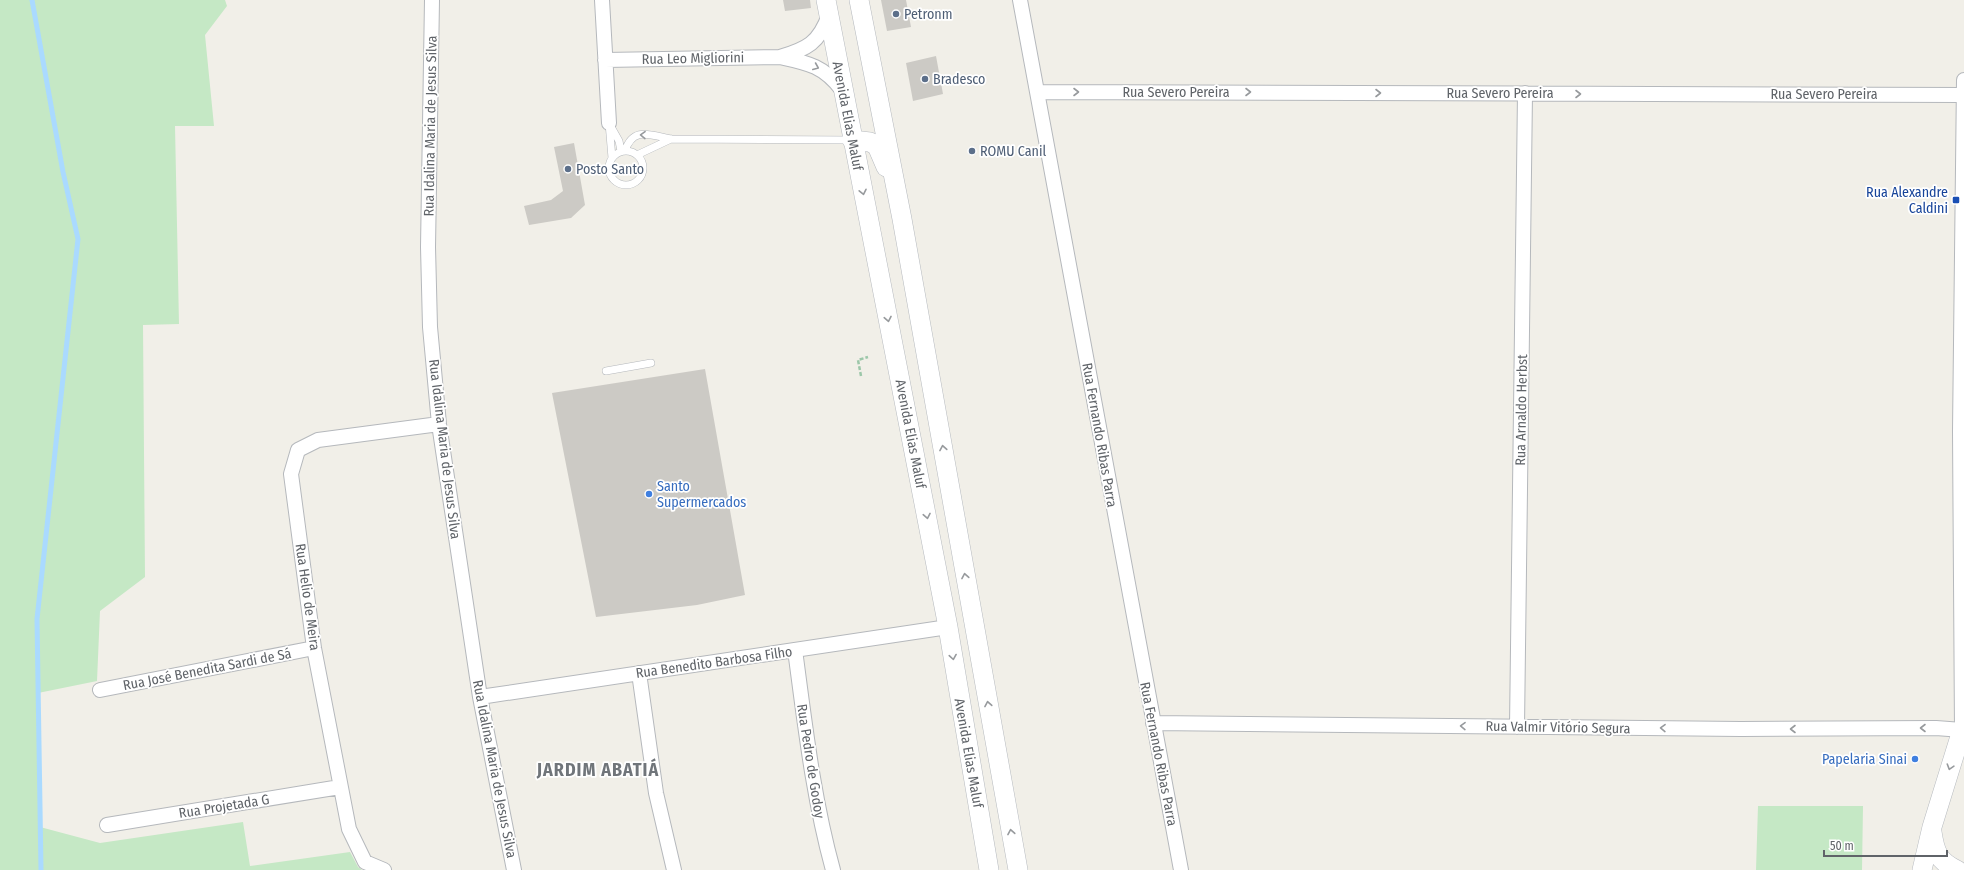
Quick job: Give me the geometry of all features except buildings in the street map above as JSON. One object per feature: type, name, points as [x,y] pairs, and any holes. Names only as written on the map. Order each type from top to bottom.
[{"type":"main road","name":"Avenida Elias Maluf","points":[[859,0],[902,219],[1018,870]]},
{"type":"main road","name":"Avenida Elias Maluf","points":[[827,8],[948,628],[989,870]]},
{"type":"main road","points":[[852,140],[870,142],[879,148],[902,219]]},
{"type":"main road","points":[[1922,870],[1932,827],[1963,730]]},
{"type":"main road","points":[[1932,827],[1935,851],[1948,866],[1957,870]]},
{"type":"street","name":"Rua Idalina Maria de Jesus Silva","points":[[432,0],[428,247],[430,327],[439,424],[480,696],[514,870]]},
{"type":"street","points":[[602,0],[609,123]]},
{"type":"street","name":"Rua Fernando Ribas Parra","points":[[1020,0],[1181,870]]},
{"type":"street","name":"Rua Leo Migliorini","points":[[605,60],[780,56],[802,50],[818,38],[827,8]]},
{"type":"street","name":"Rua Leo Migliorini","points":[[780,56],[805,63],[826,72],[833,78],[843,91]]},
{"type":"street","points":[[1963,730],[1960,431],[1964,80]]},
{"type":"street","name":"Rua Severo Pereira","points":[[1037,92],[1964,95]]},
{"type":"street","name":"Rua Arnaldo Herbst","points":[[1517,726],[1525,93]]},
{"type":"street","name":"Rua Helio de Meira","points":[[384,870],[365,862],[349,829],[314,648],[291,474],[298,450],[318,440],[439,424]]},
{"type":"street","name":"Rua Benedito Barbosa Filho","points":[[480,696],[948,628]]},
{"type":"street","name":"Rua José Benedita Sardi de Sá","points":[[100,690],[314,648]]},
{"type":"street","name":"Rua Pedro de Godoy","points":[[795,650],[823,832],[833,870]]},
{"type":"street","points":[[639,673],[656,793],[674,870]]},
{"type":"street","name":"Rua Valmir Vitório Segura","points":[[1153,723],[1936,728],[1963,730]]},
{"type":"street","name":"Rua Projetada G","points":[[107,825],[340,787]]},
{"type":"lane","points":[[609,123],[620,141],[623,151]]},
{"type":"lane","points":[[609,123],[612,158],[609,169],[610,175],[613,180],[620,184],[628,185],[635,182],[642,175],[642,161],[638,155],[632,152],[623,151]]},
{"type":"lane","points":[[612,158],[623,151],[628,140],[636,135],[647,134],[671,139],[852,140]]},
{"type":"lane","points":[[638,155],[671,139]]},
{"type":"lane","points":[[606,371],[651,363]]},
{"type":"path","points":[[861,376],[858,360],[868,357]]},
{"type":"green space","points":[[0,0],[225,0],[227,6],[205,35],[214,126],[175,126],[179,324],[143,325],[145,577],[100,611],[97,681],[38,693],[40,827],[100,843],[243,822],[250,866],[350,852],[358,867],[362,870],[0,870]]},
{"type":"green space","points":[[1758,806],[1863,806],[1862,870],[1756,870]]},
{"type":"waterway","points":[[32,0],[63,172],[78,239],[37,619],[41,870]]},
{"type":"place","name":"Petronm","points":[[896,14]]},
{"type":"place","name":"Bradesco","points":[[925,79]]},
{"type":"place","name":"ROMU Canil","points":[[972,151]]},
{"type":"place","name":"Posto Santo","points":[[568,169]]},
{"type":"place","name":"Rua Alexandre Caldini","points":[[1956,200]]},
{"type":"place","name":"Santo Supermercados","points":[[649,494]]},
{"type":"place","name":"Papelaria Sinai","points":[[1915,759]]},
{"type":"district","name":"JARDIM ABATIÁ","points":[[598,770]]}]
